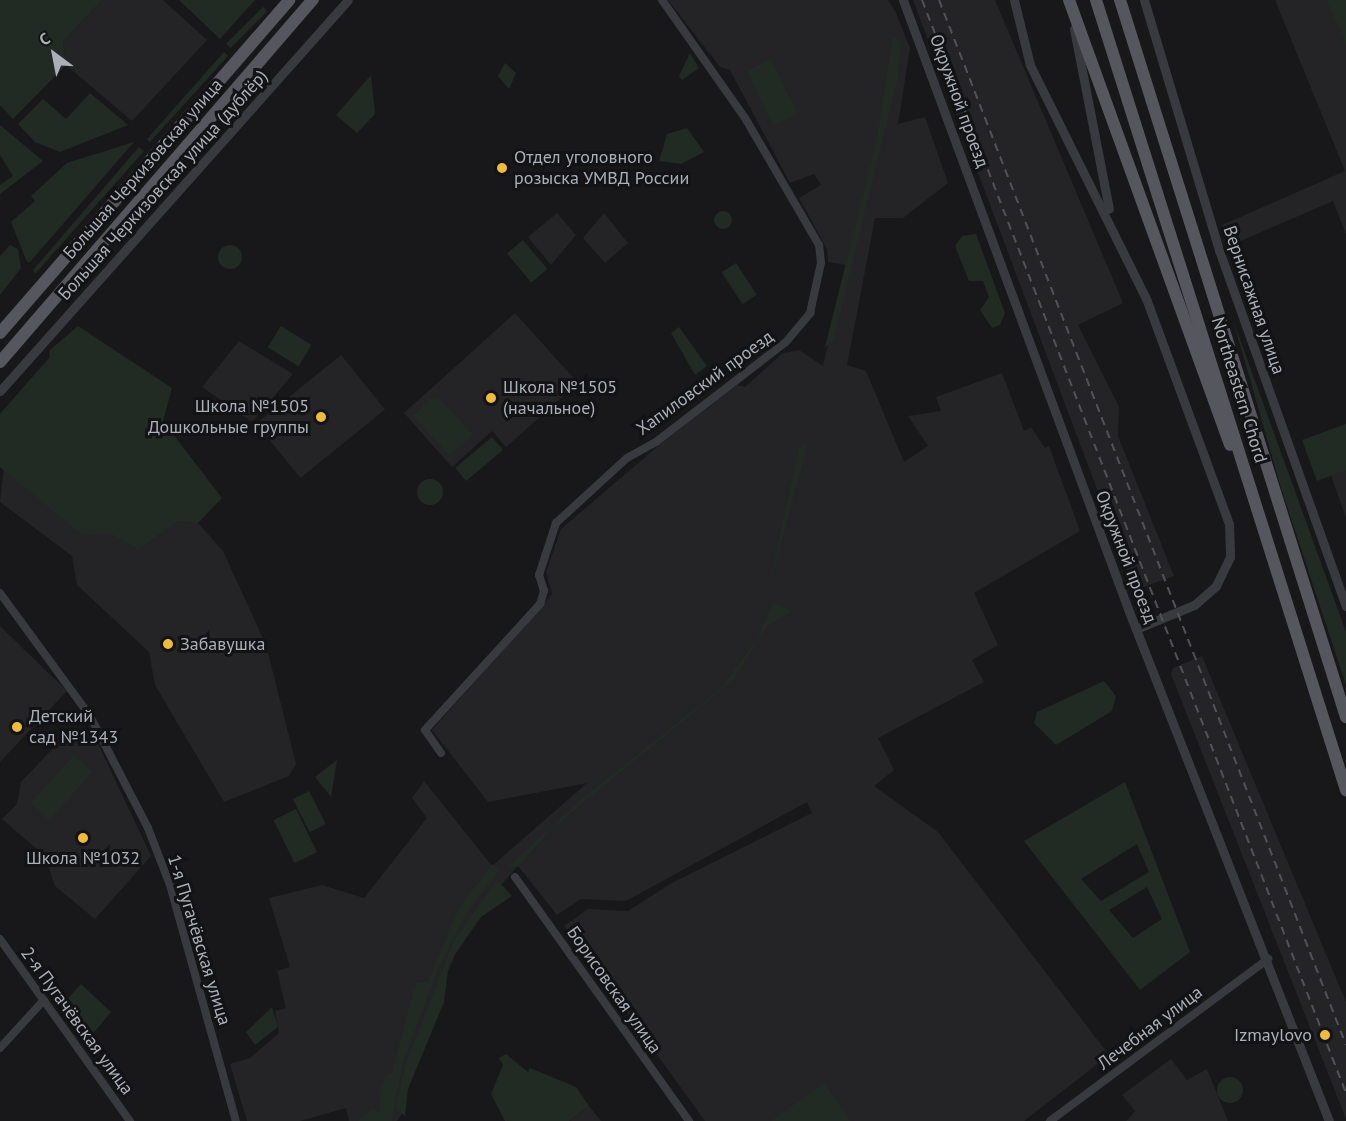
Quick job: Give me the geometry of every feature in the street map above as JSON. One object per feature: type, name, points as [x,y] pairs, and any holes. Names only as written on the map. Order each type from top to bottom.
[{"type":"main road","name":"Большая Черкизовская улица","points":[[0,333],[289,0]]},
{"type":"main road","name":"Большая Черкизовская улица","points":[[0,362],[312,0]]},
{"type":"main road","points":[[1068,0],[1259,522]]},
{"type":"main road","name":"Northeastern Chord","points":[[1096,0],[1259,522],[1346,790]]},
{"type":"main road","name":"Northeastern Chord","points":[[1120,0],[1346,717]]},
{"type":"street","name":"Большая Черкизовская улица (дублёр)","points":[[0,391],[348,0]]},
{"type":"street","name":"Хапиловский проезд","points":[[441,753],[425,730],[540,604],[544,591],[539,575],[556,523],[627,458],[656,442],[786,342],[810,313],[821,264],[819,245],[745,118],[662,0]]},
{"type":"street","name":"Окружной проезд","points":[[903,0],[1136,629],[1268,959],[1329,1121]]},
{"type":"street","points":[[1014,0],[1030,65],[1116,233],[1189,406],[1224,503],[1231,541],[1226,570],[1204,599],[1136,629]]},
{"type":"street","points":[[1068,0],[1095,157],[1116,233]]},
{"type":"street","name":"Вернисажная улица","points":[[1144,0],[1219,250],[1346,606]]},
{"type":"street","name":"1-я Пугачёвская улица","points":[[0,593],[90,716],[143,818],[170,885],[236,1121]]},
{"type":"street","name":"Борисовская улица","points":[[515,877],[689,1121]]},
{"type":"street","name":"2-я Пугачёвская улица","points":[[0,939],[130,1121]]},
{"type":"street","name":"Лечебная улица","points":[[1050,1121],[1268,959]]},
{"type":"street","points":[[0,1048],[44,1000]]},
{"type":"shaded area","points":[[0,0],[102,0],[63,42],[66,65],[13,119],[0,105]]},
{"type":"shaded area","points":[[102,0],[163,0],[207,40],[132,121],[66,65],[63,42]]},
{"type":"shaded area","points":[[179,0],[255,0],[220,39]]},
{"type":"shaded area","points":[[668,0],[888,0],[896,13],[910,48],[898,124],[925,117],[948,183],[903,218],[875,218],[847,365],[866,371],[904,462],[928,446],[908,416],[941,411],[936,397],[1002,373],[1024,431],[1031,427],[1045,448],[1049,446],[1080,531],[974,593],[998,645],[972,660],[984,682],[878,738],[894,770],[874,786],[938,832],[1109,1055],[1024,1121],[705,1121],[564,926],[588,909],[628,911],[670,884],[812,813],[807,802],[626,901],[581,899],[557,915],[518,866],[474,915],[459,946],[408,1063],[404,1111],[397,1121],[349,1121],[346,1108],[300,1121],[247,1121],[230,1064],[250,1058],[279,1033],[275,1011],[286,1008],[277,971],[290,967],[269,898],[322,885],[364,898],[427,818],[412,798],[424,781],[492,866],[587,783],[488,802],[432,730],[552,594],[546,572],[561,529],[663,442],[737,385],[745,387],[783,353],[799,350],[823,366],[846,265],[828,262],[827,249],[799,198],[821,185],[814,174],[790,183],[730,70],[720,67]]},
{"type":"shaded area","points":[[913,0],[995,0],[1123,303],[1078,325],[1119,407],[1118,436],[1174,576],[1135,590]]},
{"type":"shaded area","points":[[1275,0],[1346,0],[1346,234],[1333,201],[1229,246],[1222,225],[1345,171]]},
{"type":"shaded area","points":[[1326,0],[1346,0],[1346,46],[1339,27]]},
{"type":"shaded area","points":[[263,7],[267,11],[230,48],[226,44]]},
{"type":"shaded area","points":[[893,36],[901,42],[898,77],[833,341],[825,347],[877,139]]},
{"type":"shaded area","points":[[224,52],[228,56],[150,142],[147,139]]},
{"type":"shaded area","points":[[690,53],[699,68],[682,80],[679,76]]},
{"type":"shaded area","points":[[771,59],[798,114],[773,126],[747,71]]},
{"type":"shaded area","points":[[505,63],[516,73],[509,89],[498,76]]},
{"type":"shaded area","points":[[371,75],[375,114],[357,133],[336,115]]},
{"type":"shaded area","points":[[90,93],[128,125],[60,152],[35,142],[18,124],[43,99],[66,119]]},
{"type":"shaded area","points":[[0,125],[43,161],[0,194],[0,185],[13,176],[0,155]]},
{"type":"shaded area","points":[[687,128],[704,152],[681,164],[659,161],[667,134]]},
{"type":"shaded area","points":[[134,142],[30,262],[27,262],[11,222],[35,201],[31,196],[67,163]]},
{"type":"shaded area","points":[[139,147],[144,151],[35,274],[33,270]]},
{"type":"shaded area","points":[[719,211],[727,211],[732,216],[730,227],[719,229],[714,224],[714,216]]},
{"type":"shaded area","points":[[557,213],[576,235],[551,265],[528,237]]},
{"type":"shaded area","points":[[604,213],[628,243],[605,263],[583,238]]},
{"type":"shaded area","points":[[976,234],[1005,313],[1000,325],[992,328],[980,310],[989,297],[983,281],[969,281],[955,246],[962,236]]},
{"type":"shaded area","points":[[523,240],[547,269],[531,283],[507,253]]},
{"type":"shaded area","points":[[10,245],[18,249],[21,268],[0,295],[0,256]]},
{"type":"shaded area","points":[[230,245],[238,249],[242,257],[238,265],[230,269],[222,265],[218,257],[222,249]]},
{"type":"shaded area","points":[[736,263],[757,295],[742,304],[722,272]]},
{"type":"shaded area","name":"Школа №1505 (начальное)","points":[[515,313],[578,383],[506,447],[492,431],[452,467],[404,413]]},
{"type":"shaded area","points":[[1233,320],[1346,632],[1346,685],[1281,488]]},
{"type":"shaded area","points":[[78,326],[172,388],[163,421],[222,498],[198,523],[178,521],[139,549],[109,533],[82,535],[0,467],[0,414],[49,358],[50,350]]},
{"type":"shaded area","points":[[281,326],[312,345],[298,366],[268,347]]},
{"type":"shaded area","points":[[679,327],[707,366],[695,375],[671,333]]},
{"type":"shaded area","points":[[239,341],[293,374],[252,422],[202,387]]},
{"type":"shaded area","name":"Школа №1505 Дошкольные группы","points":[[341,355],[385,409],[300,478],[256,424]]},
{"type":"shaded area","points":[[436,395],[473,434],[450,456],[413,416]]},
{"type":"shaded area","points":[[1346,424],[1346,518],[1317,435]]},
{"type":"shaded area","points":[[1346,424],[1346,470],[1317,481],[1302,440]]},
{"type":"shaded area","points":[[492,437],[503,450],[466,481],[455,468]]},
{"type":"shaded area","points":[[805,443],[807,446],[766,599],[799,449]]},
{"type":"shaded area","points":[[4,466],[82,535],[166,527],[183,519],[198,523],[223,551],[266,645],[296,764],[289,776],[224,802],[155,685],[149,652],[77,585],[72,556],[0,502]]},
{"type":"shaded area","points":[[430,479],[439,483],[443,492],[439,501],[430,505],[421,501],[417,492],[421,483]]},
{"type":"shaded area","points":[[773,602],[792,611],[766,627],[733,680],[550,830],[519,866],[507,868],[582,799],[721,688],[757,640]]},
{"type":"shaded area","name":"Детский сад №1343","points":[[0,626],[67,691],[0,762]]},
{"type":"shaded area","points":[[1202,656],[1346,1002],[1346,1119],[1171,674],[1173,668]]},
{"type":"shaded area","points":[[1104,681],[1116,696],[1112,711],[1056,745],[1034,723],[1037,712]]},
{"type":"shaded area","name":"Школа №1032","points":[[91,729],[151,856],[95,919],[55,886],[45,856],[2,819],[17,804],[21,782],[59,742]]},
{"type":"shaded area","points":[[74,755],[93,772],[49,820],[31,803]]},
{"type":"shaded area","points":[[337,760],[331,797],[315,777]]},
{"type":"shaded area","points":[[1125,782],[1190,952],[1140,990],[1024,841]],"holes":[[[1137,844],[1149,872],[1101,901],[1081,879]],[[1147,887],[1162,919],[1133,938],[1109,910]]]},
{"type":"shaded area","points":[[309,791],[326,824],[310,832],[293,799]]},
{"type":"shaded area","points":[[296,809],[317,852],[295,863],[274,820]]},
{"type":"shaded area","points":[[492,864],[499,871],[467,912],[438,969],[403,1062],[392,1121],[358,1121],[373,1109],[379,1113],[381,1089],[386,1075],[392,1073],[416,982],[428,982],[459,908]]},
{"type":"shaded area","points":[[497,880],[512,896],[481,917],[449,963],[444,1002],[408,1089],[405,1116],[395,1108],[406,1063],[454,940]]},
{"type":"shaded area","points":[[81,984],[111,1012],[90,1037],[64,1003]]},
{"type":"shaded area","points":[[272,1007],[278,1027],[255,1045],[246,1032]]},
{"type":"shaded area","points":[[506,1054],[528,1072],[530,1068],[576,1087],[589,1106],[569,1121],[505,1121],[491,1094],[503,1065],[499,1058]]},
{"type":"shaded area","points":[[1171,1059],[1187,1080],[1207,1069],[1228,1121],[1126,1121],[1135,1111],[1122,1095]]},
{"type":"shaded area","points":[[1230,1077],[1239,1081],[1243,1090],[1239,1099],[1230,1103],[1221,1099],[1217,1090],[1221,1081]]},
{"type":"shaded area","points":[[824,1083],[851,1121],[771,1121]]},
{"type":"shaded area","points":[[589,1106],[601,1121],[569,1121]]},
{"type":"railway","points":[[922,0],[1346,1093]]},
{"type":"railway","points":[[939,0],[1346,1045]]},
{"type":"place","name":"Отдел уголовного розыска УМВД России","points":[[502,168]]},
{"type":"place","name":"Школа №1505 (начальное)","points":[[491,398]]},
{"type":"place","name":"Школа №1505 Дошкольные группы","points":[[321,417]]},
{"type":"place","name":"Забавушка","points":[[168,644]]},
{"type":"place","name":"Детский сад №1343","points":[[17,727]]},
{"type":"place","name":"Школа №1032","points":[[83,838]]},
{"type":"place","name":"Izmaylovo","points":[[1325,1035]]}]
